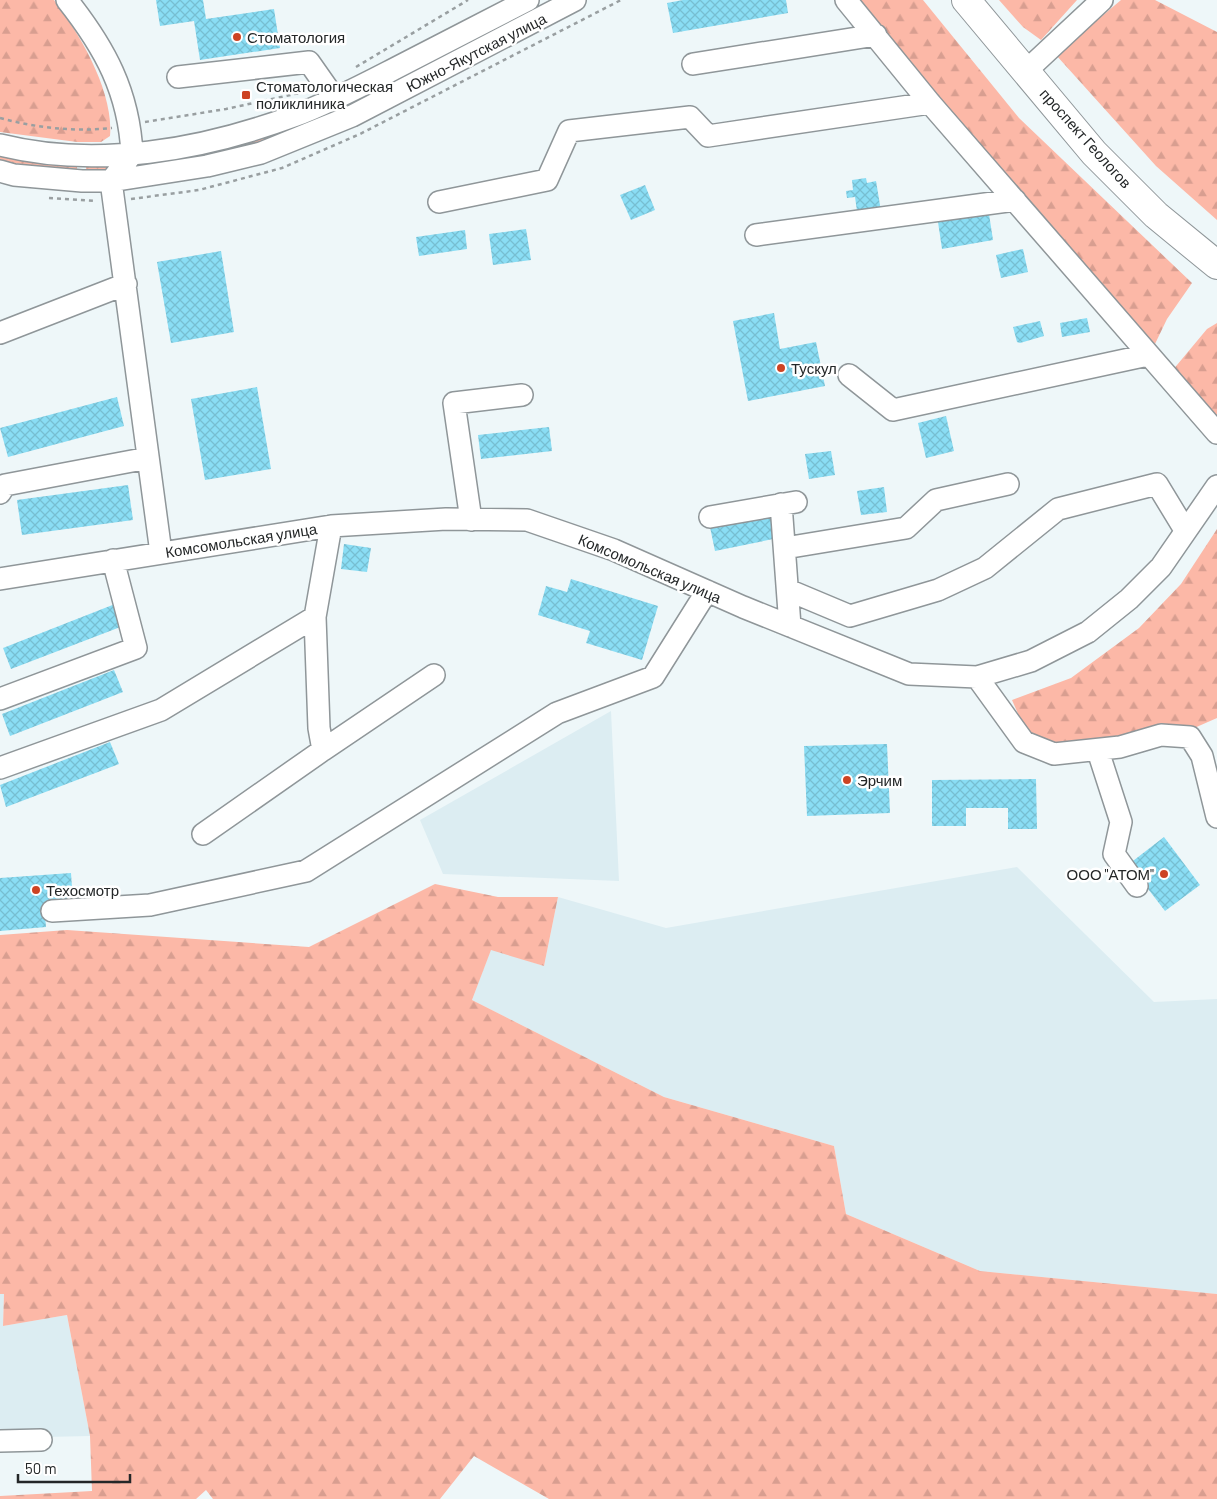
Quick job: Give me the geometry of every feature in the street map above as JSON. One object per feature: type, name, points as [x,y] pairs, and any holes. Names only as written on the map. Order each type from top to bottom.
[{"type":"main road","name":"проспект Геологов","points":[[966,0],[1094,153],[1156,215],[1217,265]]},
{"type":"street","points":[[67,0],[111,65],[130,124],[132,154],[111,181],[161,553]]},
{"type":"street","name":"Южно-Якутская улица","points":[[0,145],[81,156],[132,154],[203,144],[293,116],[330,92],[528,0]]},
{"type":"street","name":"Южно-Якутская улица","points":[[0,171],[82,181],[111,181],[207,166],[261,153],[352,116],[575,0]]},
{"type":"street","points":[[846,0],[930,103],[1217,433]]},
{"type":"street","points":[[1026,71],[1102,0]]},
{"type":"street","points":[[693,64],[876,35]]},
{"type":"street","points":[[178,77],[309,62],[330,92]]},
{"type":"street","points":[[439,202],[547,180],[570,131],[690,117],[708,136],[930,103]]},
{"type":"street","points":[[756,235],[1015,200]]},
{"type":"street","points":[[0,333],[126,284]]},
{"type":"street","points":[[849,375],[893,410],[1148,354]]},
{"type":"street","points":[[471,520],[454,403],[522,396]]},
{"type":"street","points":[[0,493],[5,485],[148,458]]},
{"type":"street","points":[[785,548],[906,528],[936,500],[1008,484]]},
{"type":"street","points":[[788,590],[850,616],[938,590],[985,568],[1058,509],[1157,484],[1185,530]]},
{"type":"street","name":"Комсомольская улица","points":[[0,578],[331,526],[378,521],[527,520],[614,550],[790,626],[909,674],[977,677],[1031,661],[1088,632],[1129,599],[1161,567],[1217,486]]},
{"type":"street","points":[[710,516],[789,503],[785,548],[790,626]]},
{"type":"street","points":[[323,750],[319,728],[315,617],[331,526]]},
{"type":"street","points":[[0,699],[136,648],[113,560]]},
{"type":"street","points":[[52,911],[150,905],[306,871],[558,713],[653,676],[707,591]]},
{"type":"street","points":[[0,768],[161,710],[315,617]]},
{"type":"street","points":[[203,834],[434,675]]},
{"type":"street","points":[[977,677],[1024,742],[1054,754],[1120,748],[1161,735],[1190,737],[1202,756],[1217,817]]},
{"type":"street","points":[[1098,751],[1121,822],[1114,854],[1138,886]]},
{"type":"street","points":[[0,1441],[41,1440]]},
{"type":"path","points":[[352,69],[468,0]]},
{"type":"path","points":[[0,118],[19,123],[80,131],[330,92]]},
{"type":"shaded area","points":[[611,711],[619,881],[443,874],[420,820]]},
{"type":"shaded area","points":[[1017,867],[1154,1002],[1217,999],[1217,1294],[980,1271],[846,1214],[834,1146],[664,1097],[472,1000],[491,949],[544,966],[558,897],[666,928]]},
{"type":"shaded area","points":[[0,1294],[4,1294],[3,1326],[67,1315],[90,1436],[0,1438]]},
{"type":"green space","points":[[0,0],[54,0],[84,46],[101,83],[107,101],[110,136],[101,142],[77,142],[0,132]]},
{"type":"green space","points":[[852,0],[923,0],[1019,118],[1192,283],[1167,319],[1155,344],[1131,326]]},
{"type":"green space","points":[[999,0],[1077,0],[1041,40],[1023,27]]},
{"type":"green space","points":[[1121,0],[1155,0],[1217,32],[1217,220],[1156,166],[1056,55]]},
{"type":"green space","points":[[341,104],[344,111],[259,146],[135,168],[135,163]]},
{"type":"green space","points":[[0,154],[77,165],[77,172],[0,161]]},
{"type":"green space","points":[[110,164],[112,170],[86,172],[86,165]]},
{"type":"green space","points":[[1217,323],[1217,417],[1172,371],[1207,329]]},
{"type":"green space","points":[[1217,529],[1217,718],[1176,736],[1032,746],[1012,700],[1071,678],[1139,628],[1181,584]]},
{"type":"green space","points":[[435,884],[498,897],[558,897],[544,966],[491,950],[472,1000],[664,1097],[834,1146],[846,1214],[980,1271],[1217,1294],[1217,1499],[549,1499],[474,1456],[440,1499],[213,1499],[206,1490],[196,1499],[0,1499],[0,1496],[92,1491],[90,1436],[67,1315],[3,1326],[4,1294],[0,1294],[0,935],[67,930],[309,947]]},
{"type":"building","name":"Стоматология","points":[[156,0],[203,0],[206,19],[274,9],[280,48],[200,60],[194,21],[160,26]]},
{"type":"building","points":[[683,0],[786,0],[788,13],[673,33],[667,3]]},
{"type":"building","points":[[866,178],[867,183],[876,181],[883,223],[857,211],[855,197],[847,198],[846,191],[853,190],[852,180]]},
{"type":"building","points":[[645,185],[655,210],[631,220],[620,195]]},
{"type":"building","points":[[989,214],[993,240],[942,249],[938,222]]},
{"type":"building","points":[[526,229],[531,260],[493,265],[489,234]]},
{"type":"building","points":[[465,230],[467,249],[419,256],[416,237]]},
{"type":"building","points":[[1023,249],[1028,272],[1001,278],[996,255]]},
{"type":"building","points":[[221,251],[234,332],[171,343],[157,262]]},
{"type":"building","name":"Тускул","points":[[774,313],[780,349],[816,342],[825,386],[748,401],[733,321]]},
{"type":"building","points":[[1087,318],[1090,332],[1062,337],[1060,323]]},
{"type":"building","points":[[1040,321],[1044,336],[1020,343],[1017,342],[1013,327]]},
{"type":"building","points":[[257,387],[271,469],[205,480],[191,399]]},
{"type":"building","points":[[117,397],[124,426],[8,457],[0,428]]},
{"type":"building","points":[[946,416],[954,451],[926,458],[918,423]]},
{"type":"building","points":[[549,427],[552,451],[481,459],[478,435]]},
{"type":"building","points":[[831,451],[835,475],[809,479],[805,454]]},
{"type":"building","points":[[128,485],[133,520],[22,535],[17,500]]},
{"type":"building","points":[[884,487],[887,512],[861,515],[857,491]]},
{"type":"building","points":[[773,514],[778,538],[715,551],[710,527]]},
{"type":"building","points":[[344,544],[371,548],[367,572],[341,569]]},
{"type":"building","points":[[571,579],[658,606],[642,660],[586,643],[590,631],[538,615],[546,586],[567,592]]},
{"type":"building","points":[[115,604],[123,626],[11,669],[3,648]]},
{"type":"building","points":[[114,670],[123,692],[10,736],[2,714]]},
{"type":"building","points":[[110,742],[119,764],[6,807],[0,785]]},
{"type":"building","name":"Эрчим","points":[[887,744],[890,813],[807,816],[804,746]]},
{"type":"building","points":[[1036,779],[1037,829],[1008,829],[1008,808],[966,808],[966,826],[932,826],[932,780]]},
{"type":"building","name":"ООО \"АТОМ\"","points":[[1164,837],[1200,885],[1165,911],[1129,864]]},
{"type":"building","name":"Техосмотр","points":[[71,873],[73,902],[44,904],[46,927],[0,931],[0,878]]},
{"type":"place","name":"Стоматология","points":[[237,37]]},
{"type":"place","name":"Стоматологическая поликлиника","points":[[246,95]]},
{"type":"place","name":"Тускул","points":[[781,368]]},
{"type":"place","name":"Эрчим","points":[[847,780]]},
{"type":"place","name":"ООО \"АТОМ\"","points":[[1164,874]]},
{"type":"place","name":"Техосмотр","points":[[36,890]]}]
